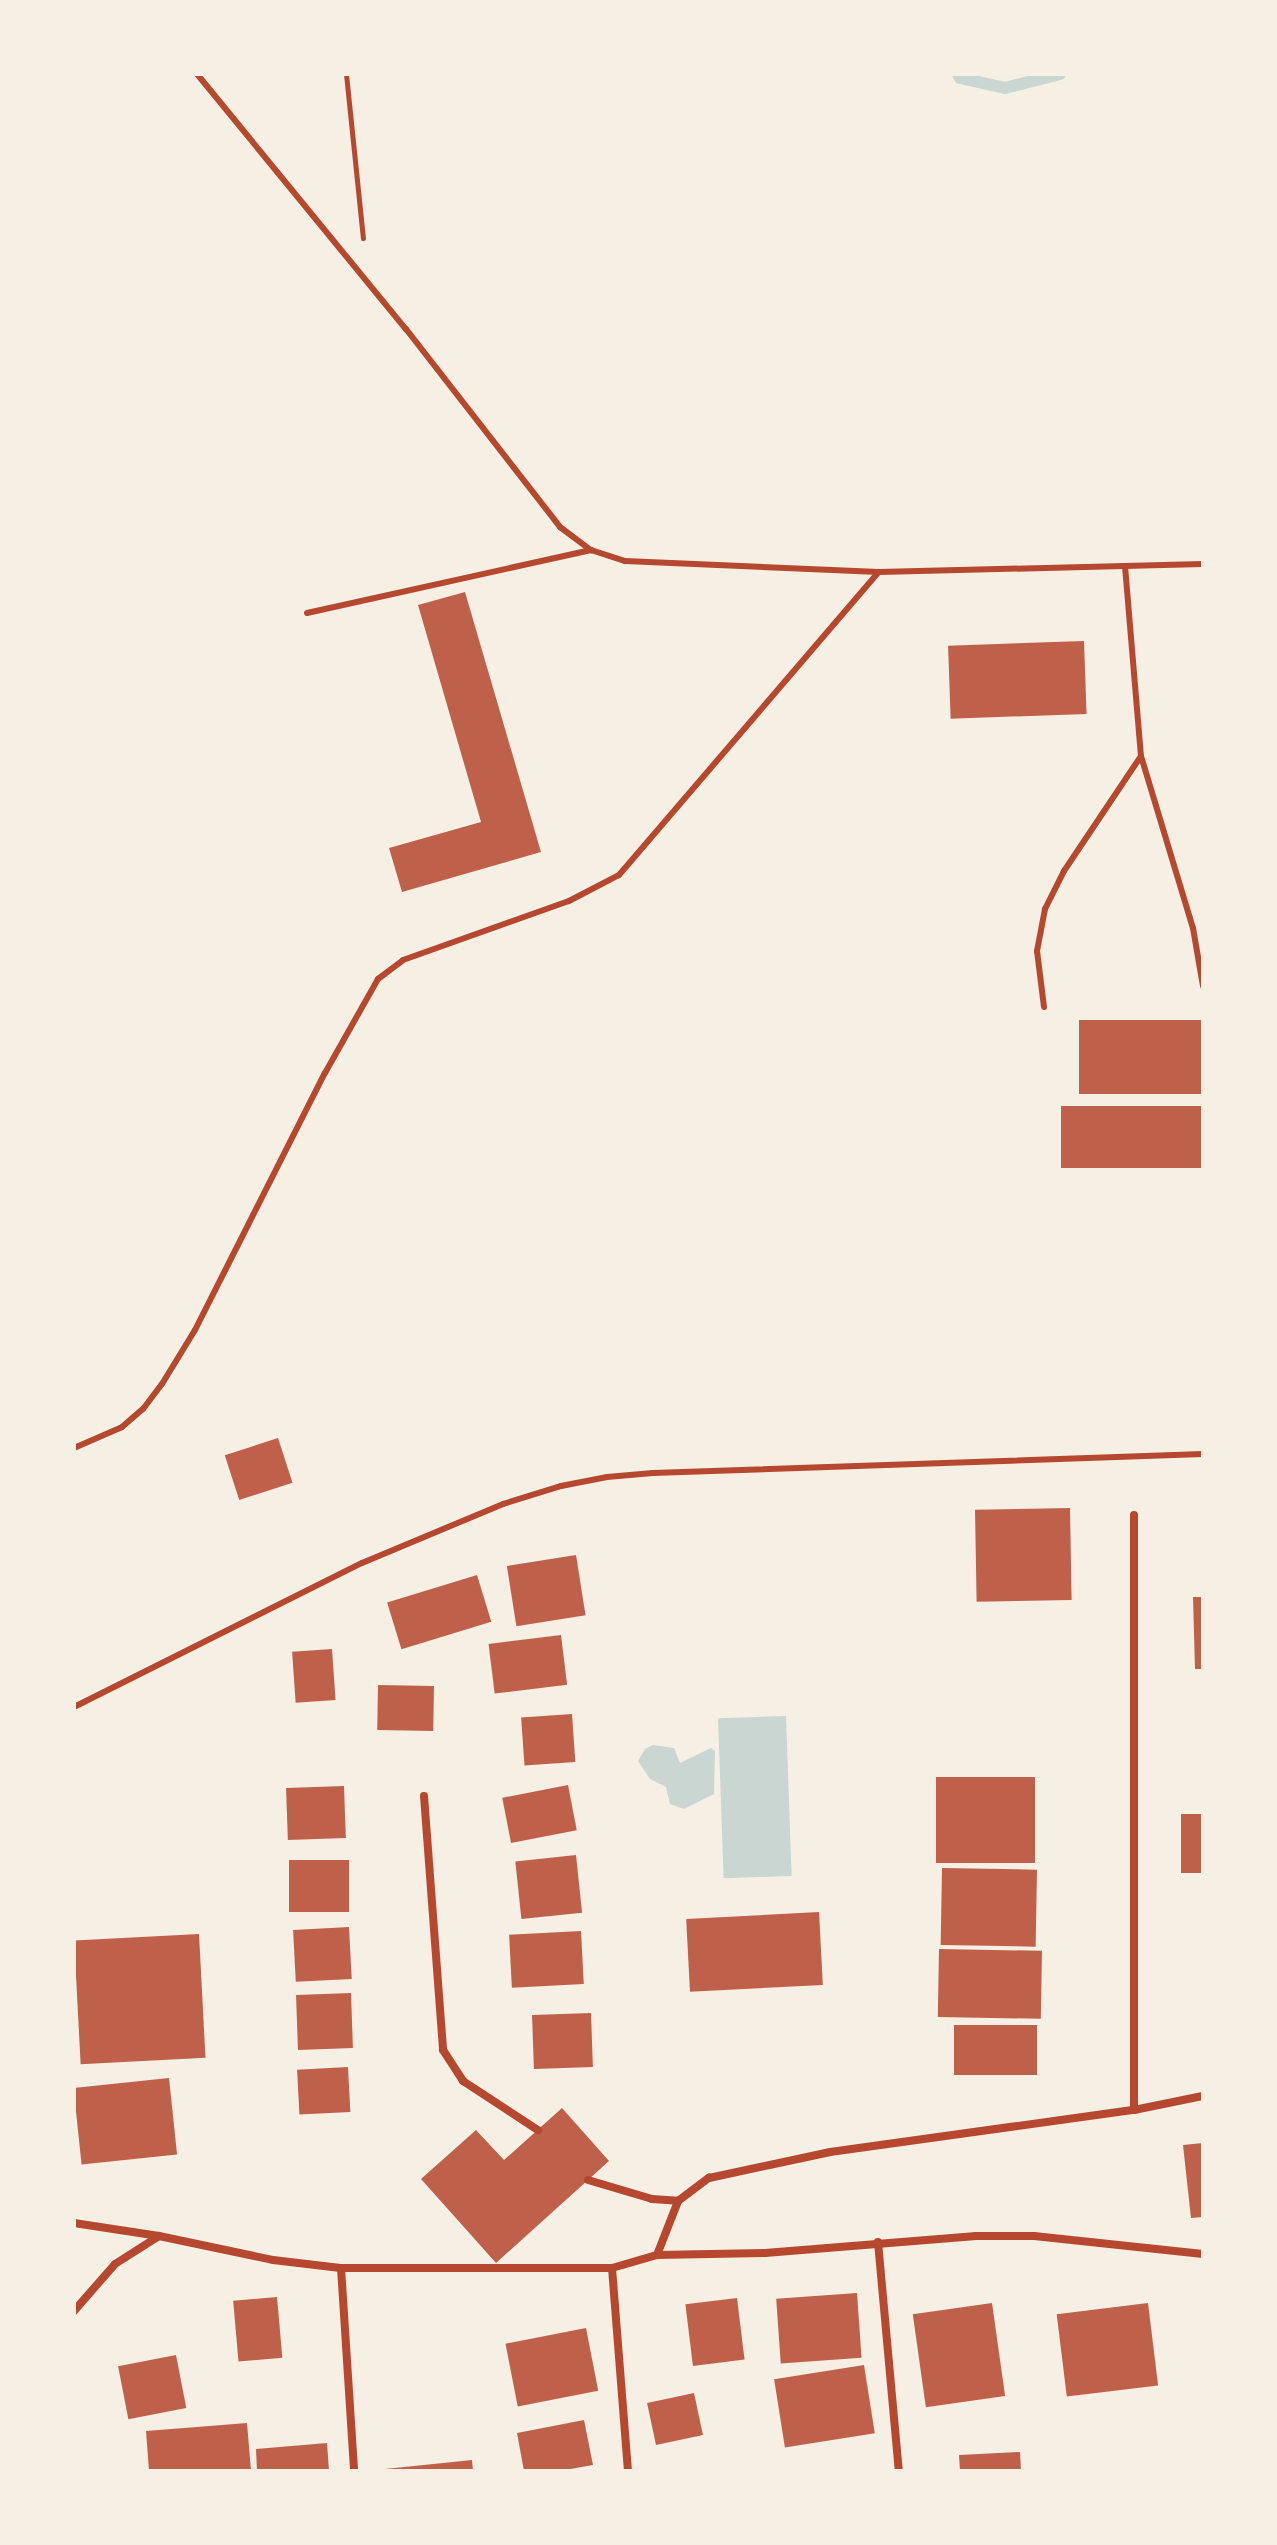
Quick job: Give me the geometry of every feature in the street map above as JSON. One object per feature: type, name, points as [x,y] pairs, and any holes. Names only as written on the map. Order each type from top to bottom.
[{"type":"street","points":[[1134,1515],[1134,2110]]},
{"type":"street","points":[[424,1796],[443,2050],[463,2081],[538,2130]]},
{"type":"street","points":[[657,2255],[678,2201],[709,2178],[765,2164],[958,2132],[1134,2110],[1203,2096]]},
{"type":"street","points":[[588,2180],[652,2199],[678,2201]]},
{"type":"street","points":[[74,2223],[159,2236],[273,2260],[341,2268],[612,2268],[657,2255],[765,2253],[878,2242],[1034,2236],[1203,2254]]},
{"type":"street","points":[[74,2311],[115,2264],[159,2236]]},
{"type":"street","points":[[878,2242],[899,2471]]},
{"type":"street","points":[[341,2268],[354,2471]]},
{"type":"street","points":[[612,2268],[628,2471]]},
{"type":"lane","points":[[197,74],[368,282],[560,527],[591,550],[625,561],[879,572],[1203,564]]},
{"type":"lane","points":[[307,613],[591,550]]},
{"type":"lane","points":[[1125,566],[1141,756],[1193,928],[1203,986]]},
{"type":"lane","points":[[74,1448],[122,1427],[143,1409],[162,1384],[195,1330],[325,1073],[385,971],[403,960],[569,901],[602,887],[619,875],[879,572]]},
{"type":"lane","points":[[1044,1007],[1037,951],[1045,909],[1064,871],[1141,756]]},
{"type":"lane","points":[[74,1707],[362,1563],[503,1504],[561,1486],[607,1477],[653,1473],[1203,1454]]},
{"type":"path","points":[[346,74],[368,282]]},
{"type":"shaded area","points":[[786,1716],[792,1876],[724,1878],[718,1718]]},
{"type":"shaded area","points":[[653,1745],[674,1748],[680,1763],[711,1748],[715,1751],[714,1794],[684,1809],[670,1804],[666,1787],[650,1779],[638,1761],[645,1749]]},
{"type":"building","points":[[465,592],[541,852],[402,892],[389,848],[481,822],[418,605]]},
{"type":"building","points":[[1084,641],[1087,714],[951,719],[948,646]]},
{"type":"building","points":[[1079,1020],[1203,1020],[1203,1094],[1079,1094]]},
{"type":"building","points":[[1061,1106],[1203,1106],[1203,1168],[1061,1168]]},
{"type":"building","points":[[278,1438],[293,1483],[239,1500],[225,1455]]},
{"type":"building","points":[[1070,1508],[1072,1600],[977,1602],[975,1510]]},
{"type":"building","points":[[576,1555],[586,1615],[516,1626],[507,1566]]},
{"type":"building","points":[[477,1575],[491,1622],[401,1649],[387,1602]]},
{"type":"building","points":[[1193,1597],[1203,1597],[1203,1669],[1195,1669]]},
{"type":"building","points":[[561,1635],[567,1685],[495,1694],[489,1644]]},
{"type":"building","points":[[332,1649],[336,1700],[296,1703],[292,1652]]},
{"type":"building","points":[[378,1685],[434,1686],[433,1731],[377,1730]]},
{"type":"building","points":[[572,1714],[575,1762],[524,1765],[521,1718]]},
{"type":"building","points":[[936,1777],[1035,1777],[1035,1863],[936,1863]]},
{"type":"building","points":[[568,1785],[577,1830],[511,1843],[502,1798]]},
{"type":"building","points":[[344,1786],[346,1838],[288,1840],[286,1788]]},
{"type":"building","points":[[1181,1814],[1203,1814],[1203,1873],[1181,1873]]},
{"type":"building","points":[[576,1855],[582,1913],[521,1919],[515,1861]]},
{"type":"building","points":[[289,1860],[349,1860],[349,1912],[289,1912]]},
{"type":"building","points":[[942,1868],[1037,1870],[1036,1947],[941,1945]]},
{"type":"building","points":[[819,1912],[823,1985],[690,1992],[686,1919]]},
{"type":"building","points":[[349,1927],[352,1979],[296,1982],[293,1930]]},
{"type":"building","points":[[581,1931],[584,1984],[512,1988],[509,1935]]},
{"type":"building","points":[[199,1934],[205,2058],[81,2064],[74,1941]]},
{"type":"building","points":[[939,1949],[1042,1951],[1041,2019],[938,2017]]},
{"type":"building","points":[[351,1993],[353,2048],[298,2050],[296,1995]]},
{"type":"building","points":[[591,2013],[593,2067],[534,2069],[532,2015]]},
{"type":"building","points":[[954,2025],[1037,2025],[1037,2075],[954,2075]]},
{"type":"building","points":[[348,2067],[350,2112],[299,2115],[297,2070]]},
{"type":"building","points":[[169,2078],[177,2155],[82,2165],[74,2088]]},
{"type":"building","points":[[562,2108],[609,2161],[496,2263],[421,2179],[476,2130],[504,2160]]},
{"type":"building","points":[[1203,2143],[1203,2217],[1191,2218],[1183,2145]]},
{"type":"building","points":[[857,2293],[862,2358],[781,2363],[776,2299]]},
{"type":"building","points":[[277,2297],[282,2358],[238,2362],[233,2301]]},
{"type":"building","points":[[737,2298],[745,2360],[693,2366],[685,2304]]},
{"type":"building","points":[[992,2303],[1005,2396],[926,2407],[913,2314]]},
{"type":"building","points":[[1148,2303],[1158,2385],[1067,2397],[1057,2314]]},
{"type":"building","points":[[586,2328],[598,2391],[518,2406],[506,2344]]},
{"type":"building","points":[[176,2355],[186,2408],[128,2419],[118,2366]]},
{"type":"building","points":[[864,2365],[875,2433],[785,2447],[774,2379]]},
{"type":"building","points":[[694,2393],[703,2435],[656,2445],[647,2403]]},
{"type":"building","points":[[584,2420],[593,2465],[559,2471],[524,2471],[517,2433]]},
{"type":"building","points":[[247,2423],[251,2471],[149,2471],[146,2431]]},
{"type":"building","points":[[327,2443],[329,2471],[257,2471],[256,2449]]},
{"type":"building","points":[[1020,2452],[1021,2471],[960,2471],[959,2455]]},
{"type":"building","points":[[472,2460],[473,2471],[385,2471],[385,2469]]},
{"type":"waterway","points":[[958,74],[960,78],[1005,88],[1060,74]]}]
